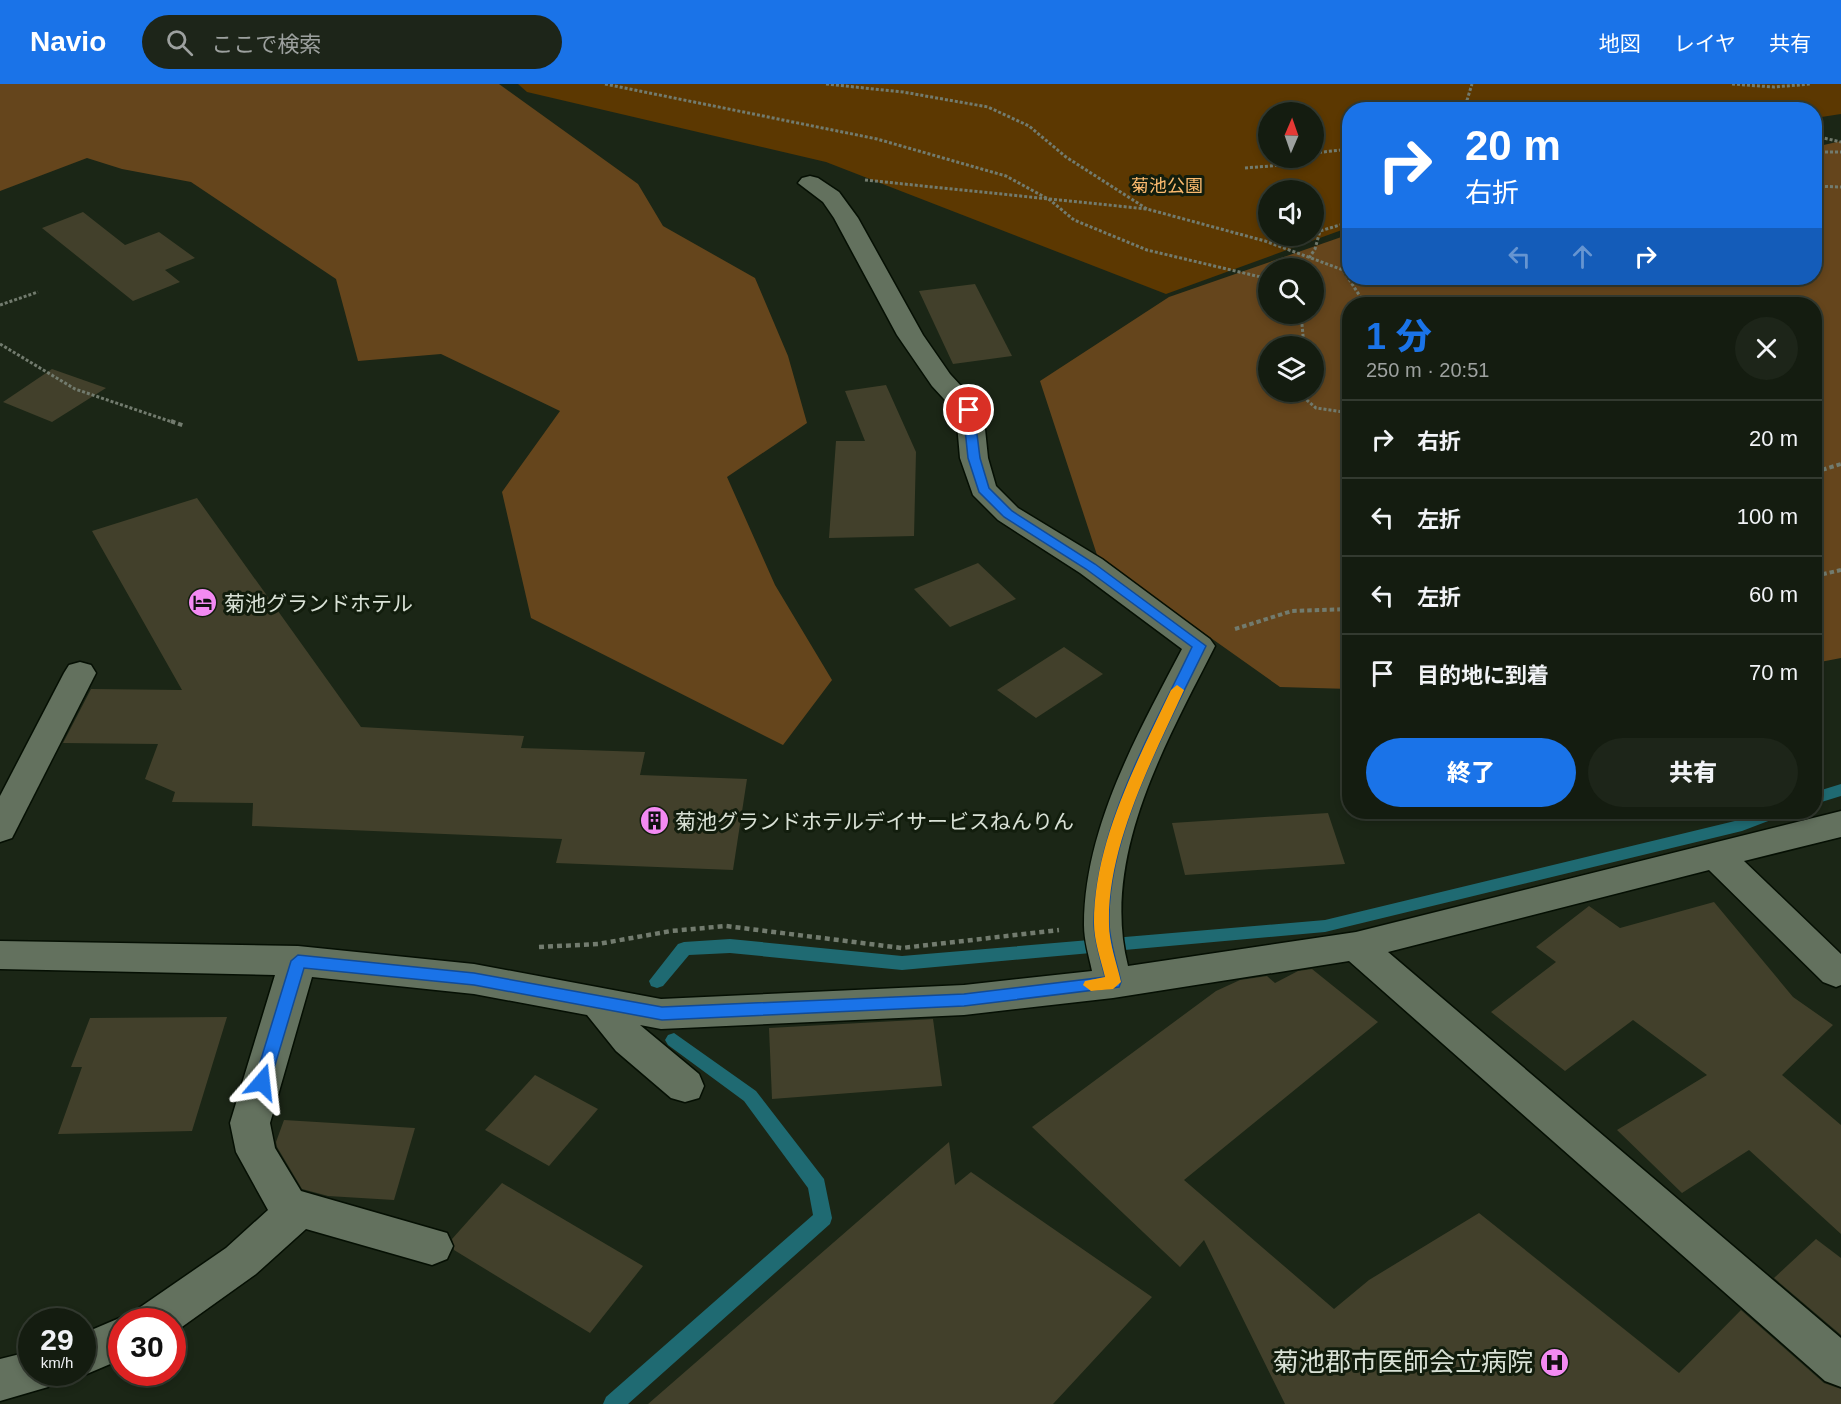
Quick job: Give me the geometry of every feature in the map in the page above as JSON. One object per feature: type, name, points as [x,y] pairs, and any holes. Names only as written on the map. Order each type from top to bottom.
[{"type":"street","points":[[810,183],[831,198],[846,218],[910,335],[941,380],[969,410],[974,458],[983,489],[1008,514],[1090,567],[1199,646],[1144,761],[1114,843],[1105,885],[1101,925],[1113,982]]},
{"type":"street","points":[[0,829],[80,673]]},
{"type":"street","points":[[0,955],[298,961],[474,979],[662,1014],[964,1000],[1113,982],[1356,946],[1841,824]]},
{"type":"street","points":[[1716,856],[1836,972]]},
{"type":"street","points":[[1356,946],[1841,1366]]},
{"type":"street","points":[[298,961],[250,1123],[256,1152],[286,1205],[432,1246]]},
{"type":"street","points":[[598,1002],[630,1040],[685,1086]]},
{"type":"street","points":[[174,1308],[241,1261],[299,1209]]},
{"type":"street","points":[[0,1380],[18,1376]]},
{"type":"path","points":[[605,84],[723,106],[877,139],[1006,176],[1050,200],[1074,220],[1147,250],[1258,276]]},
{"type":"path","points":[[826,84],[914,93],[988,107],[1029,126],[1066,157],[1147,209]]},
{"type":"path","points":[[1466,102],[1472,84]]},
{"type":"path","points":[[1732,84],[1774,87],[1811,84]]},
{"type":"path","points":[[1822,138],[1841,142]]},
{"type":"path","points":[[1324,152],[1342,150]]},
{"type":"path","points":[[1822,152],[1841,152]]},
{"type":"path","points":[[1245,168],[1258,167]]},
{"type":"path","points":[[810,183],[831,177],[1147,209],[1265,241],[1309,258],[1315,249],[1320,231],[1342,224]]},
{"type":"path","points":[[1822,186],[1841,186]]},
{"type":"path","points":[[1324,263],[1342,270]]},
{"type":"path","points":[[0,305],[38,292]]},
{"type":"path","points":[[0,344],[75,389],[185,426]]},
{"type":"path","points":[[1309,402],[1316,408],[1342,412]]},
{"type":"path","points":[[1822,470],[1841,464]]},
{"type":"path","points":[[1822,574],[1841,570]]},
{"type":"path","points":[[1199,646],[1247,623],[1292,611],[1342,609]]},
{"type":"path","points":[[474,979],[533,947],[598,944],[671,931],[726,926],[902,948],[1101,925]]},
{"type":"green space","name":"菊池公園","points":[[518,84],[1841,84],[1841,114],[1822,117],[1822,102],[1342,102],[1342,230],[1324,236],[1324,180],[1258,180],[1258,246],[1298,246],[1265,258],[1258,258],[1258,260],[1166,294],[826,162],[527,92]]},
{"type":"shaded area","points":[[0,84],[499,84],[638,184],[663,226],[755,278],[788,356],[807,423],[727,477],[775,585],[832,680],[783,745],[531,618],[502,492],[560,411],[441,354],[358,361],[336,279],[191,182],[122,169],[87,158],[0,191]]},
{"type":"shaded area","points":[[1841,141],[1841,658],[1822,662],[1822,297],[1342,297],[1342,689],[1280,687],[1098,558],[1040,381],[1169,297],[1258,266],[1258,324],[1324,324],[1324,258],[1281,258],[1316,246],[1324,246],[1324,243],[1342,237],[1342,285],[1822,285],[1822,145]]},
{"type":"building","points":[[83,212],[125,245],[159,232],[195,258],[165,270],[180,282],[133,301],[42,228]]},
{"type":"building","points":[[975,284],[1012,356],[953,364],[919,291]]},
{"type":"building","points":[[52,369],[106,388],[52,422],[3,402]]},
{"type":"building","points":[[886,385],[916,452],[914,536],[829,538],[836,441],[865,441],[845,391]]},
{"type":"building","name":"菊池グランドホテル","points":[[197,498],[361,727],[524,736],[521,748],[645,752],[640,775],[747,779],[733,870],[556,863],[562,839],[252,826],[253,803],[172,802],[175,792],[145,779],[158,744],[63,743],[91,689],[182,690],[92,531]]},
{"type":"building","points":[[978,563],[1016,599],[950,627],[914,589]]},
{"type":"building","points":[[1064,647],[1103,674],[1036,718],[997,690]]},
{"type":"building","points":[[1328,813],[1345,864],[1185,875],[1172,823]]},
{"type":"building","points":[[1714,902],[1793,997],[1833,1025],[1782,1075],[1841,1125],[1841,1234],[1749,1150],[1682,1193],[1617,1130],[1707,1075],[1633,1020],[1565,1071],[1491,1012],[1556,962],[1536,947],[1589,906],[1620,928]]},
{"type":"building","points":[[1312,969],[1378,1022],[1184,1180],[1334,1309],[1369,1280],[1479,1213],[1679,1373],[1741,1310],[1824,1383],[1841,1389],[1841,1404],[1285,1404],[1204,1240],[1180,1267],[1032,1127],[1216,991],[1240,980],[1267,976],[1275,983],[1298,971]]},
{"type":"building","points":[[227,1017],[192,1131],[58,1134],[82,1067],[71,1067],[90,1018]]},
{"type":"building","points":[[933,1019],[942,1086],[772,1099],[769,1028]]},
{"type":"building","points":[[535,1075],[598,1109],[549,1166],[485,1130]]},
{"type":"building","points":[[284,1120],[415,1128],[394,1200],[328,1196],[302,1189],[277,1147],[276,1142]]},
{"type":"building","points":[[949,1142],[955,1185],[971,1172],[1152,1297],[1053,1404],[648,1404]]},
{"type":"building","points":[[502,1183],[643,1266],[590,1333],[454,1250],[452,1239]]},
{"type":"building","points":[[1816,1239],[1841,1258],[1841,1335],[1774,1278]]},
{"type":"waterway","points":[[1822,796],[1841,790]]},
{"type":"waterway","points":[[657,981],[684,949],[730,946],[902,963],[1325,926],[1742,825],[1758,819]]},
{"type":"waterway","points":[[613,1404],[823,1218],[817,1185],[750,1096],[674,1040]]},
{"type":"slow traffic","points":[[1091,985],[1113,982],[1101,925],[1105,885],[1114,843],[1144,761],[1177,690]]},
{"type":"place","name":"菊池グランドホテル","points":[[203,603]]},
{"type":"place","name":"菊池グランドホテルデイサービスねんりん","points":[[654,821]]},
{"type":"place","name":"菊池郡市医師会立病院","points":[[1554,1362]]},
{"type":"route","points":[[262,1082],[298,961],[474,979],[662,1014],[964,1000],[1113,982],[1101,925],[1105,885],[1114,843],[1144,761],[1199,646],[1090,567],[1008,514],[983,489],[974,458],[969,410]]}]
